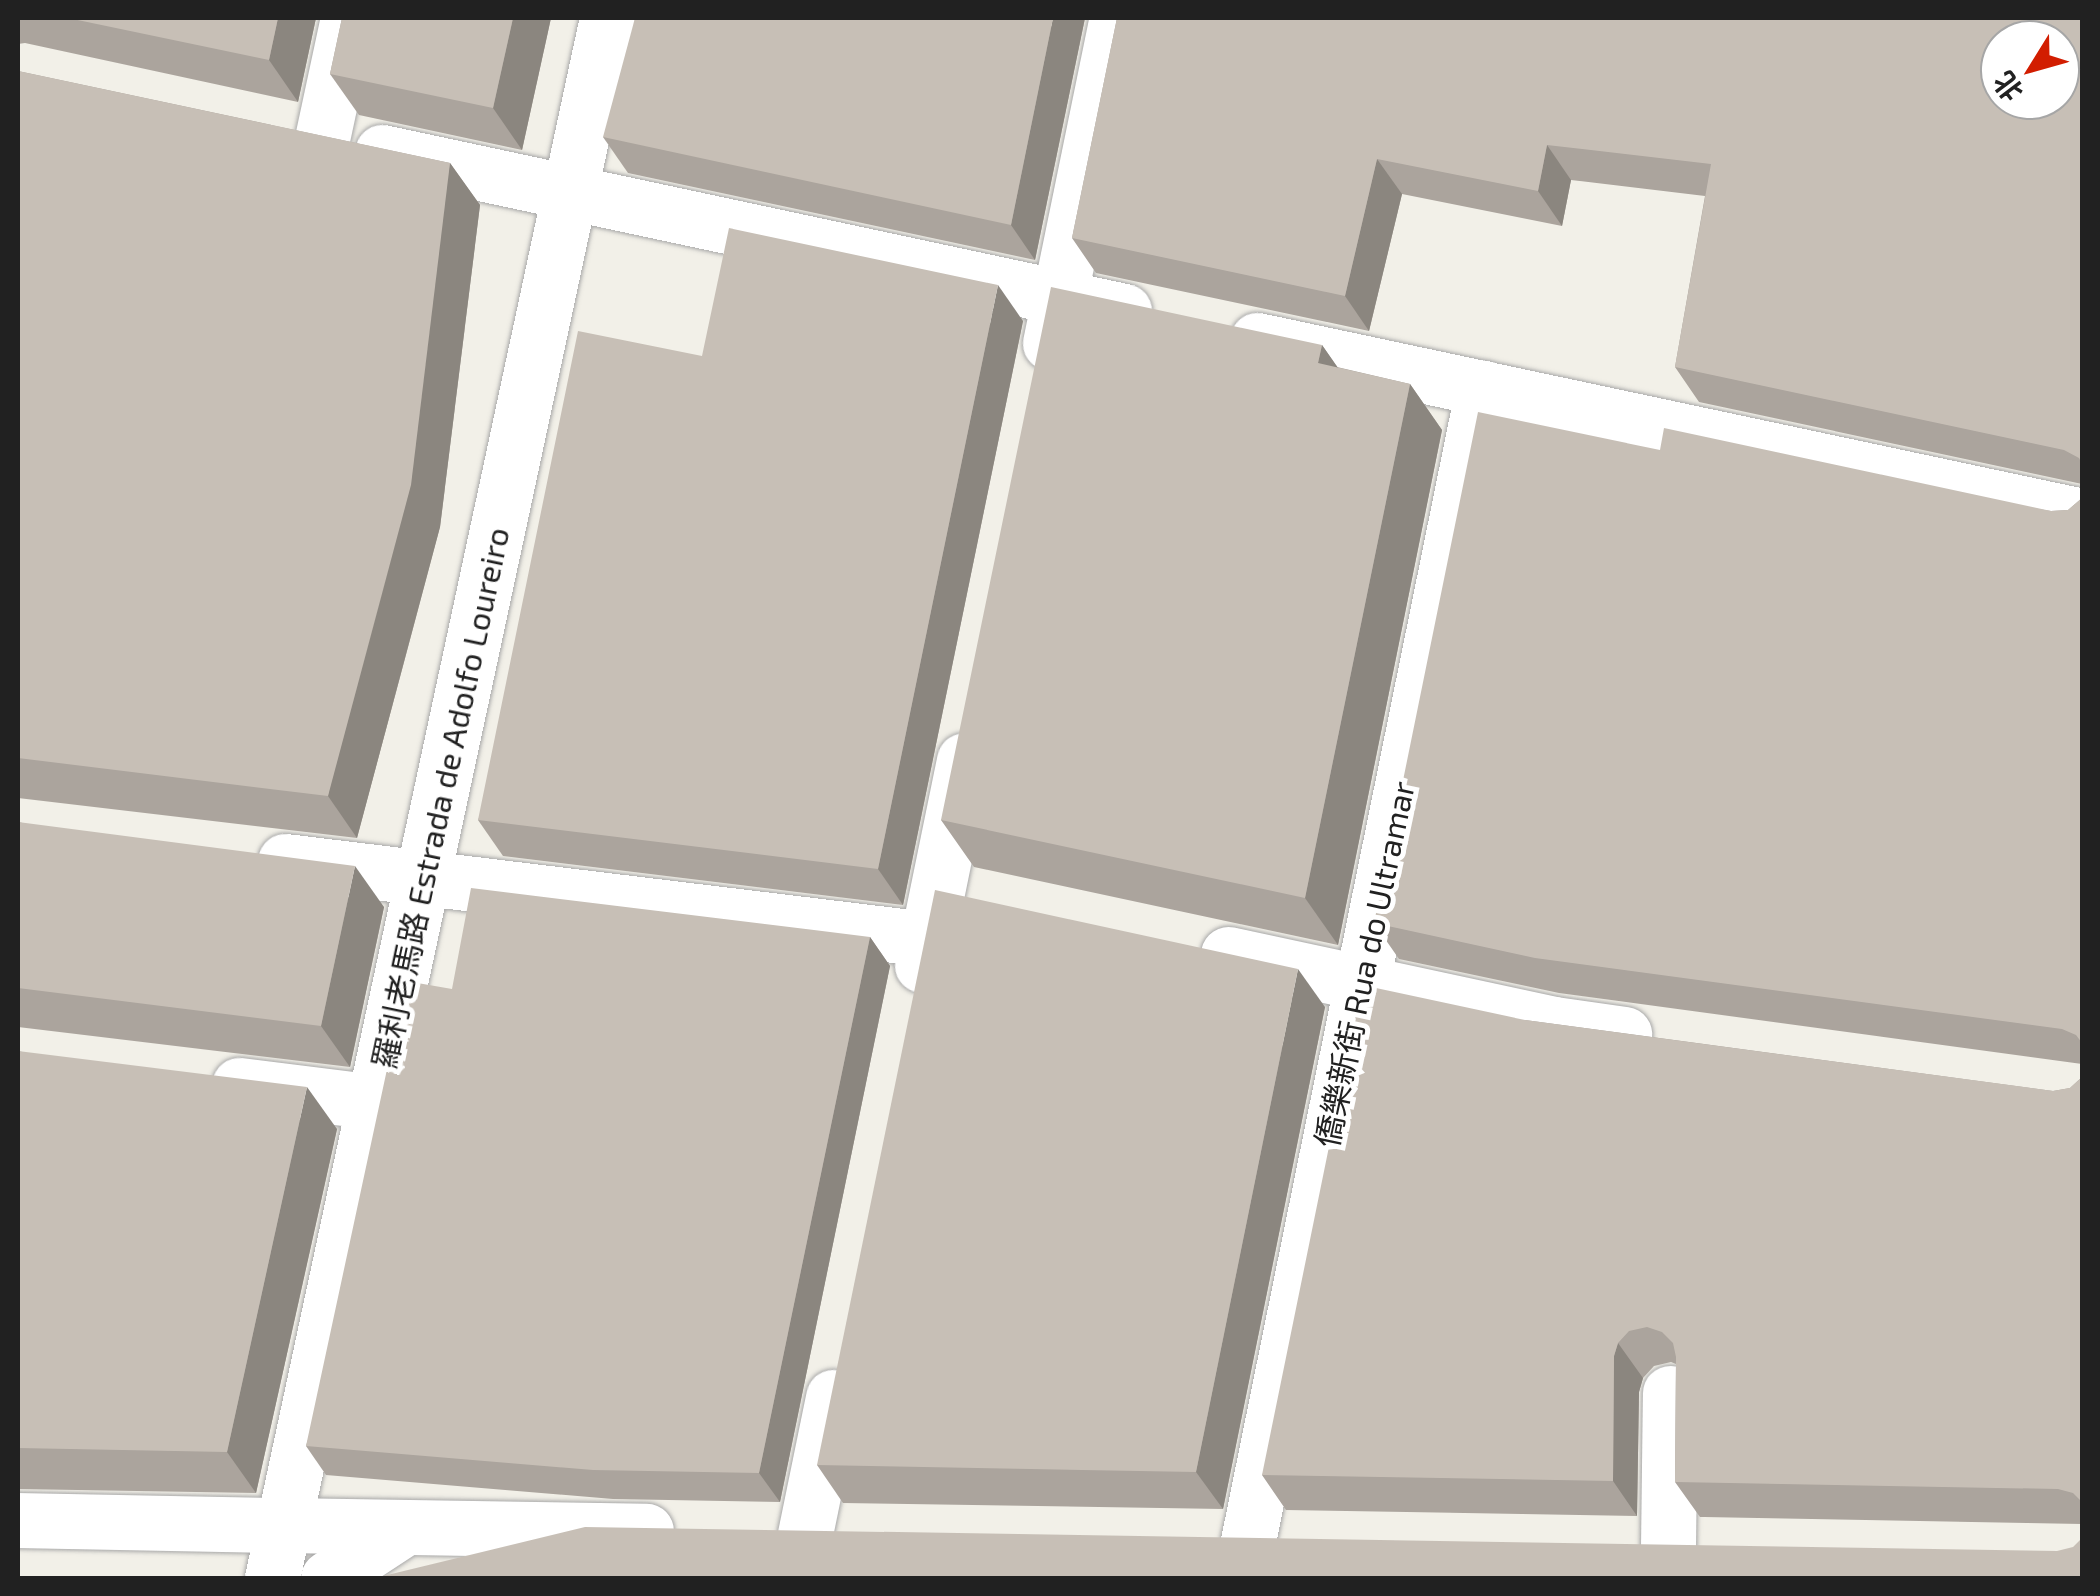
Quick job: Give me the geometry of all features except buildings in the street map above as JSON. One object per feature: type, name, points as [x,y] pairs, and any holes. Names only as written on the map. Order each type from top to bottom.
[{"type":"street","points":[[322,139],[348,18]]},
{"type":"street","name":"羅利老馬路 Estrada de Adolfo Loureiro","points":[[272,1578],[607,18]]},
{"type":"street","points":[[1040,392],[1117,18]]},
{"type":"street","points":[[265,127],[2082,516]]},
{"type":"street","name":"僑樂新街 Rua do Ultramar","points":[[1248,1541],[1483,388]]},
{"type":"street","points":[[911,1016],[973,718]]},
{"type":"street","points":[[230,854],[422,878],[932,915],[995,904]]},
{"type":"street","points":[[1187,945],[1554,1024],[1672,1042]]},
{"type":"street","points":[[196,1080],[374,1102]]},
{"type":"street","points":[[805,1534],[844,1342]]},
{"type":"street","points":[[1668,1548],[1670,1393]]},
{"type":"street","points":[[18,1520],[863,1535]]},
{"type":"street","points":[[328,1578],[406,1527]]},
{"type":"street","points":[[1190,1540],[1306,1542]]},
{"type":"street","points":[[1611,1547],[1728,1549]]}]
